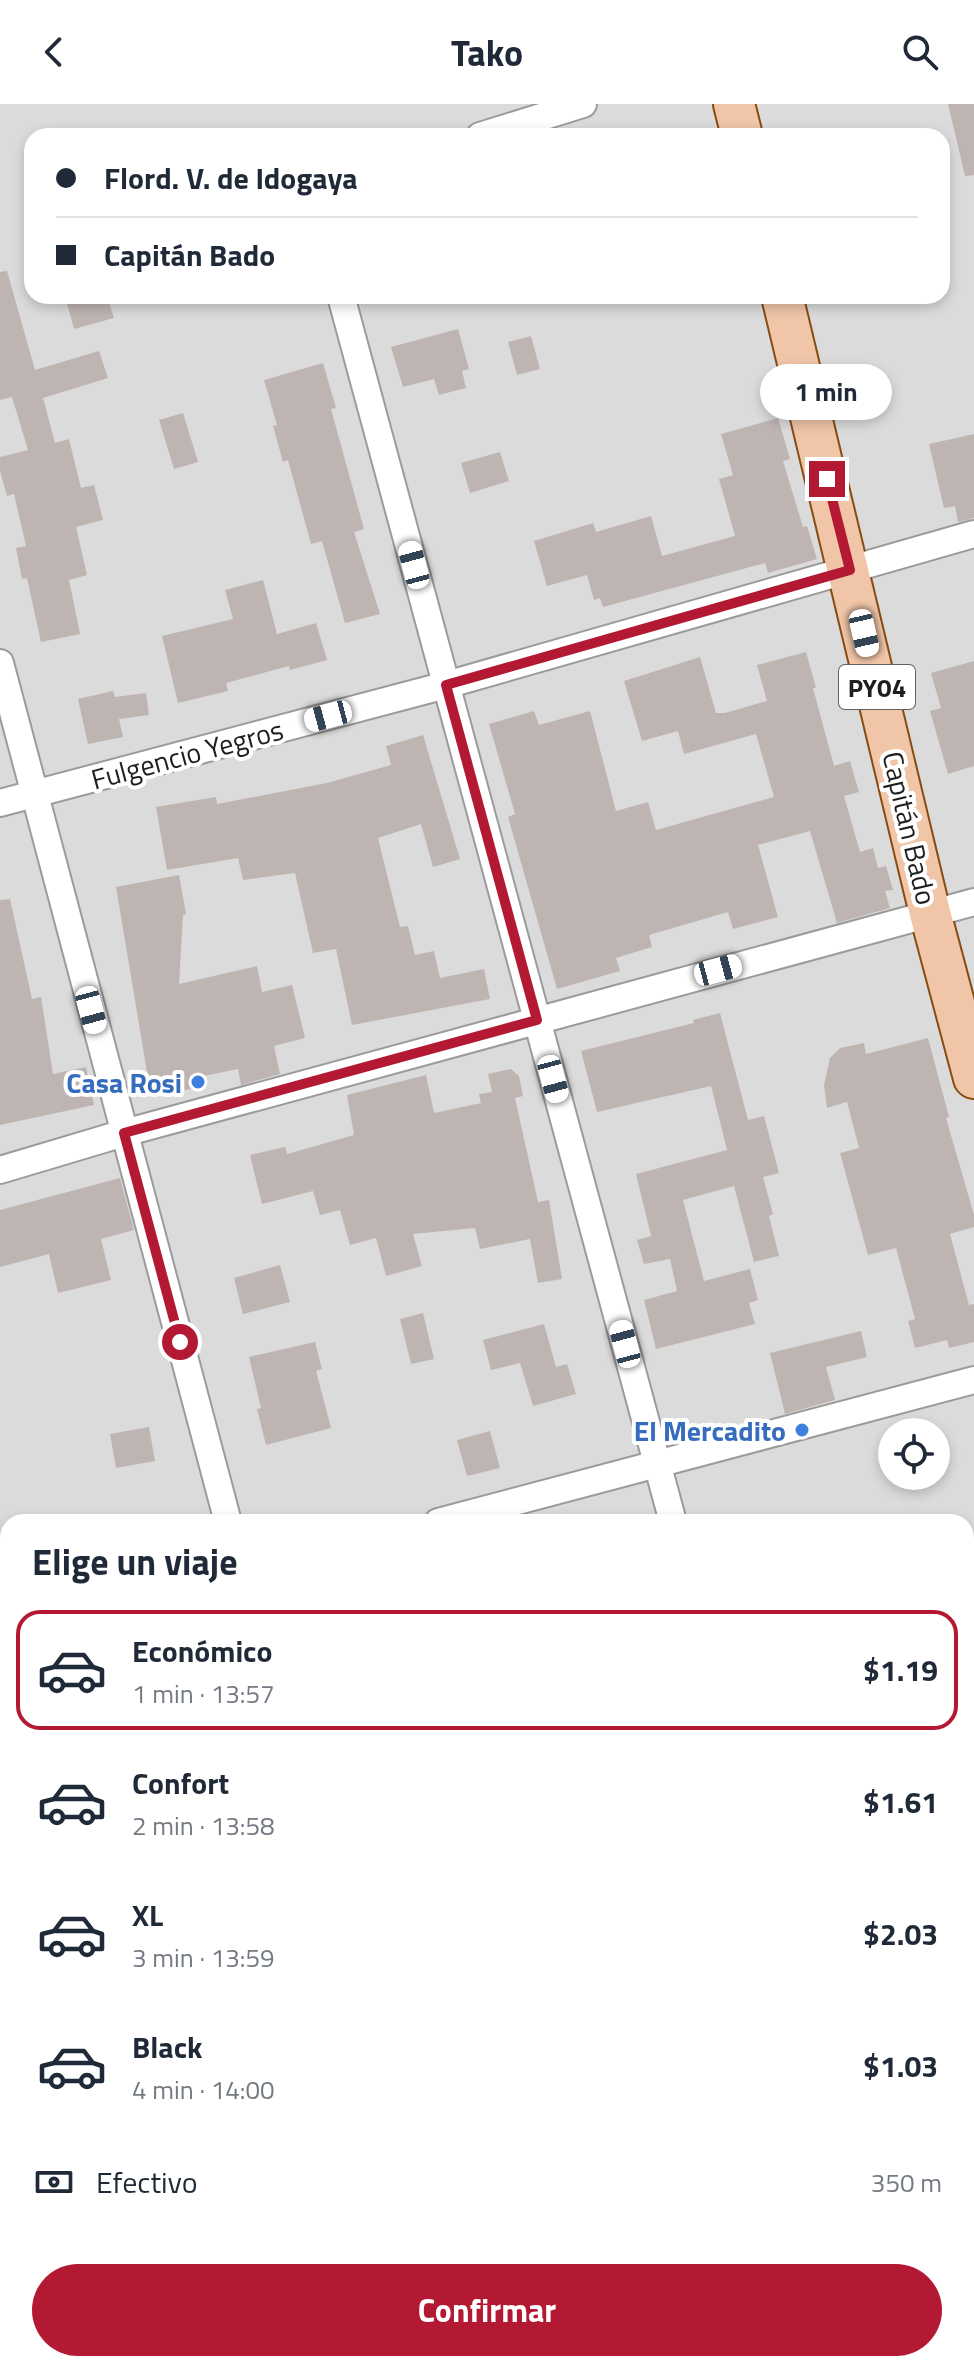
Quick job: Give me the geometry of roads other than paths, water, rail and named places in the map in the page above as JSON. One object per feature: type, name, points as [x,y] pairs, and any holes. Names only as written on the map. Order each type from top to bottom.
[{"type":"main road","points":[[734,104],[740,128]]},
{"type":"main road","name":"Capitán Bado","points":[[784,304],[930,913],[974,1078]]},
{"type":"street","points":[[506,128],[583,104]]},
{"type":"street","points":[[343,304],[671,1514]]},
{"type":"street","name":"Fulgencio Yegros","points":[[0,803],[446,685],[974,534]]},
{"type":"street","points":[[0,663],[226,1514]]},
{"type":"street","points":[[0,1170],[124,1133],[974,902]]},
{"type":"street","points":[[468,1514],[974,1380]]},
{"type":"place","name":"Casa Rosi","points":[[198,1082]]},
{"type":"place","name":"El Mercadito","points":[[802,1430]]}]
